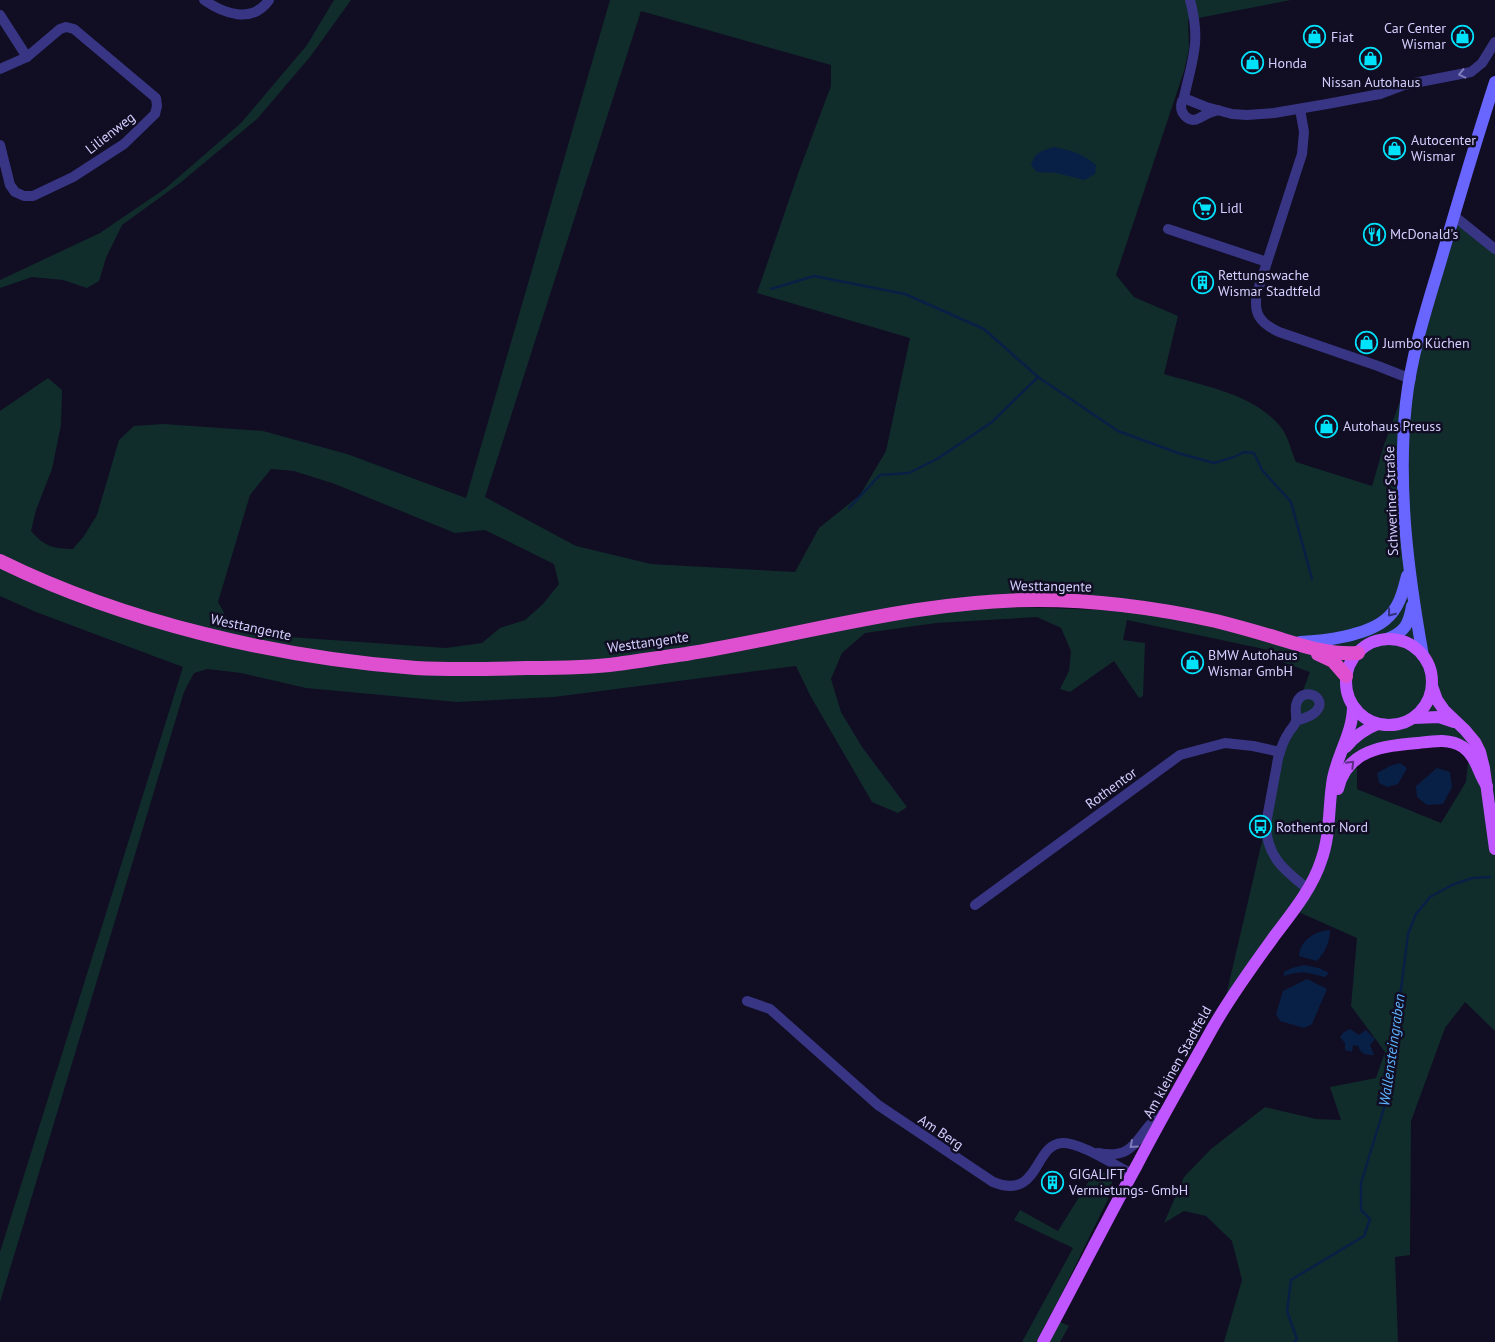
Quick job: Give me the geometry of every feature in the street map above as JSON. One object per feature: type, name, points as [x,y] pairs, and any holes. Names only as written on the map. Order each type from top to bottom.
[{"type":"highway","name":"Westtangente","points":[[0,561],[41,580],[131,613],[212,636],[285,652],[416,668],[478,670],[616,664],[691,653],[893,613],[988,602],[1017,601],[1086,602],[1173,613],[1247,629],[1307,648],[1333,661],[1346,676]]},
{"type":"highway","name":"Westtangente","points":[[1307,648],[1336,653],[1358,652]]},
{"type":"main road","name":"Schweriner Straße","points":[[1423,656],[1413,601],[1402,483],[1406,402],[1415,356],[1433,285],[1495,82]]},
{"type":"main road","points":[[1292,642],[1329,640],[1373,627],[1385,620],[1400,601],[1409,568]]},
{"type":"main road","name":"Schweriner Straße","points":[[1387,639],[1397,635],[1408,624],[1413,601]]},
{"type":"main road","points":[[1378,724],[1364,717],[1353,706],[1347,692],[1346,676],[1358,652],[1368,645],[1387,639],[1398,640],[1407,643],[1423,656],[1428,665],[1437,700],[1444,710],[1466,730],[1480,752],[1487,786],[1495,849]]},
{"type":"main road","points":[[1413,718],[1426,704],[1432,686]]},
{"type":"main road","points":[[1329,824],[1332,780],[1353,718],[1353,706]]},
{"type":"main road","points":[[1342,753],[1358,735],[1378,724],[1396,724],[1413,718],[1439,717],[1454,722],[1466,730]]},
{"type":"main road","points":[[1329,824],[1335,813],[1338,787],[1343,773],[1357,758],[1382,747],[1438,741],[1455,743],[1463,747],[1472,756],[1481,778],[1487,786]]},
{"type":"main road","name":"Am kleinen Stadtfeld","points":[[1043,1342],[1132,1174],[1223,1009],[1308,889],[1321,862],[1329,824]]},
{"type":"street","points":[[204,0],[218,9],[239,15],[253,13],[269,0]]},
{"type":"street","points":[[1186,99],[1184,96],[1194,60],[1196,38],[1190,0]]},
{"type":"street","points":[[0,15],[27,57]]},
{"type":"street","name":"Lilienweg","points":[[0,69],[27,57],[66,26],[74,29],[156,98],[157,106],[155,114],[124,144],[73,177],[32,196],[24,196],[15,192],[10,185],[0,145]]},
{"type":"street","points":[[1186,99],[1218,110],[1247,115],[1300,109],[1380,94],[1404,85],[1471,72],[1482,63],[1495,42]]},
{"type":"street","points":[[1186,99],[1182,101],[1181,107],[1182,112],[1188,119],[1197,120],[1208,113],[1218,110]]},
{"type":"street","points":[[1300,109],[1304,132],[1302,154],[1257,293],[1256,306],[1259,316],[1266,326],[1279,332],[1411,379]]},
{"type":"street","points":[[1454,216],[1495,250]]},
{"type":"street","points":[[1168,229],[1267,262]]},
{"type":"street","points":[[1296,721],[1288,733],[1280,752],[1266,824],[1269,847],[1275,859],[1308,889]]},
{"type":"street","name":"Rothentor","points":[[975,905],[1180,755],[1225,743],[1253,746],[1280,752]]},
{"type":"street","name":"Am Berg","points":[[747,1002],[770,1009],[878,1105],[993,1182],[1008,1186],[1022,1183],[1033,1173],[1048,1150],[1056,1144],[1062,1143],[1072,1144],[1132,1174]]},
{"type":"street","points":[[1090,1152],[1109,1155],[1124,1152],[1138,1141],[1152,1123],[1166,1112]]},
{"type":"green space","points":[[334,0],[351,0],[310,57],[257,119],[180,183],[122,225],[106,258],[99,281],[87,288],[63,280],[32,277],[0,288],[0,280],[100,233],[166,188],[241,123],[307,45]]},
{"type":"green space","points":[[610,0],[1291,0],[1188,20],[1189,49],[1184,71],[1116,275],[1134,297],[1178,316],[1164,374],[1226,392],[1256,406],[1269,415],[1283,430],[1296,462],[1372,486],[1384,445],[1407,382],[1431,287],[1456,218],[1495,250],[1495,1031],[1465,1002],[1445,1028],[1411,1121],[1410,1255],[1395,1257],[1398,1342],[1224,1342],[1242,1280],[1232,1241],[1206,1216],[1184,1211],[1164,1223],[1184,1177],[1211,1149],[1265,1107],[1316,1119],[1341,1120],[1330,1087],[1376,1078],[1385,1052],[1351,1006],[1357,938],[1294,910],[1223,1009],[1266,824],[1280,752],[1310,672],[1279,661],[1282,653],[1127,620],[1123,640],[1145,643],[1143,696],[1139,698],[1114,661],[1070,692],[1060,689],[1069,671],[1071,651],[1061,628],[1037,617],[936,623],[865,633],[842,653],[831,679],[841,712],[862,747],[907,807],[898,813],[872,802],[811,697],[796,666],[554,697],[457,702],[306,688],[241,673],[207,669],[194,673],[184,692],[0,1302],[0,1252],[183,667],[36,612],[0,596],[0,567],[57,592],[116,614],[176,633],[238,648],[299,659],[362,668],[424,673],[536,675],[611,669],[739,650],[894,619],[973,609],[1028,607],[1128,611],[1128,607],[1036,600],[989,602],[893,613],[691,653],[615,664],[478,670],[416,668],[285,651],[212,636],[131,613],[41,580],[0,561],[0,411],[48,378],[62,390],[61,425],[52,469],[36,510],[31,531],[49,546],[73,549],[84,536],[97,515],[119,440],[134,426],[163,424],[263,431],[347,454],[466,498]],"holes":[[[641,11],[831,65],[831,86],[799,171],[757,293],[910,338],[886,451],[860,495],[819,528],[795,572],[651,564],[576,546],[485,497]],[[271,469],[294,471],[335,484],[455,533],[485,530],[554,564],[559,584],[543,604],[525,620],[500,628],[482,643],[446,648],[289,637],[227,618],[218,602],[250,495]],[[1438,741],[1455,743],[1469,752],[1466,782],[1441,823],[1357,789],[1357,758],[1376,749]]]},
{"type":"green space","points":[[1097,1168],[1112,1180],[1109,1197],[1036,1342],[1022,1342],[1073,1248],[1014,1220],[1020,1210],[1058,1231]]},
{"type":"green space","points":[[1058,1321],[1069,1326],[1060,1342],[1046,1342]]},
{"type":"water","points":[[1054,147],[1071,151],[1086,158],[1096,165],[1095,174],[1084,180],[1057,173],[1037,172],[1031,165],[1034,157],[1042,151]]},
{"type":"water","points":[[1400,763],[1407,768],[1398,784],[1388,787],[1379,783],[1377,773]]},
{"type":"water","points":[[1437,768],[1450,772],[1452,787],[1443,804],[1427,805],[1417,797],[1416,786]]},
{"type":"water","points":[[1330,930],[1326,947],[1317,961],[1299,956],[1302,945],[1309,937],[1319,932]]},
{"type":"water","points":[[1304,965],[1319,968],[1329,973],[1325,977],[1309,973],[1284,976],[1284,972]]},
{"type":"water","points":[[1307,979],[1327,989],[1312,1024],[1304,1028],[1280,1021],[1276,1014],[1283,991]]},
{"type":"water","points":[[1350,1029],[1359,1035],[1366,1030],[1375,1039],[1370,1045],[1374,1055],[1364,1054],[1358,1046],[1353,1045],[1352,1052],[1345,1050],[1345,1043],[1340,1037]]},
{"type":"waterway","points":[[771,289],[814,276],[905,294],[984,329],[1038,377],[1118,431],[1178,453],[1214,463],[1244,452],[1254,453],[1262,470],[1291,502],[1312,579]]},
{"type":"waterway","points":[[849,508],[880,475],[909,473],[937,459],[992,422],[1038,377]]},
{"type":"waterway","name":"Wallensteingraben","points":[[1294,1342],[1297,1339],[1287,1311],[1291,1280],[1364,1236],[1370,1219],[1361,1210],[1361,1183],[1385,1105],[1408,934],[1416,914],[1430,897],[1452,885],[1472,878],[1490,877]]},
{"type":"place","name":"Car Center Wismar","points":[[1462,36]]},
{"type":"place","name":"Fiat","points":[[1315,37]]},
{"type":"place","name":"Nissan Autohaus","points":[[1371,59]]},
{"type":"place","name":"Honda","points":[[1252,63]]},
{"type":"place","name":"Autocenter Wismar","points":[[1395,148]]},
{"type":"place","name":"Lidl","points":[[1204,208]]},
{"type":"place","name":"McDonald's","points":[[1374,234]]},
{"type":"place","name":"Rettungswache Wismar Stadtfeld","points":[[1202,283]]},
{"type":"place","name":"Jumbo Küchen","points":[[1367,343]]},
{"type":"place","name":"Autohaus Preuss","points":[[1327,426]]},
{"type":"place","name":"BMW Autohaus Wismar GmbH","points":[[1192,663]]},
{"type":"place","name":"Rothentor Nord","points":[[1260,827]]},
{"type":"place","name":"GIGALIFT Vermietungs- GmbH","points":[[1053,1182]]}]
